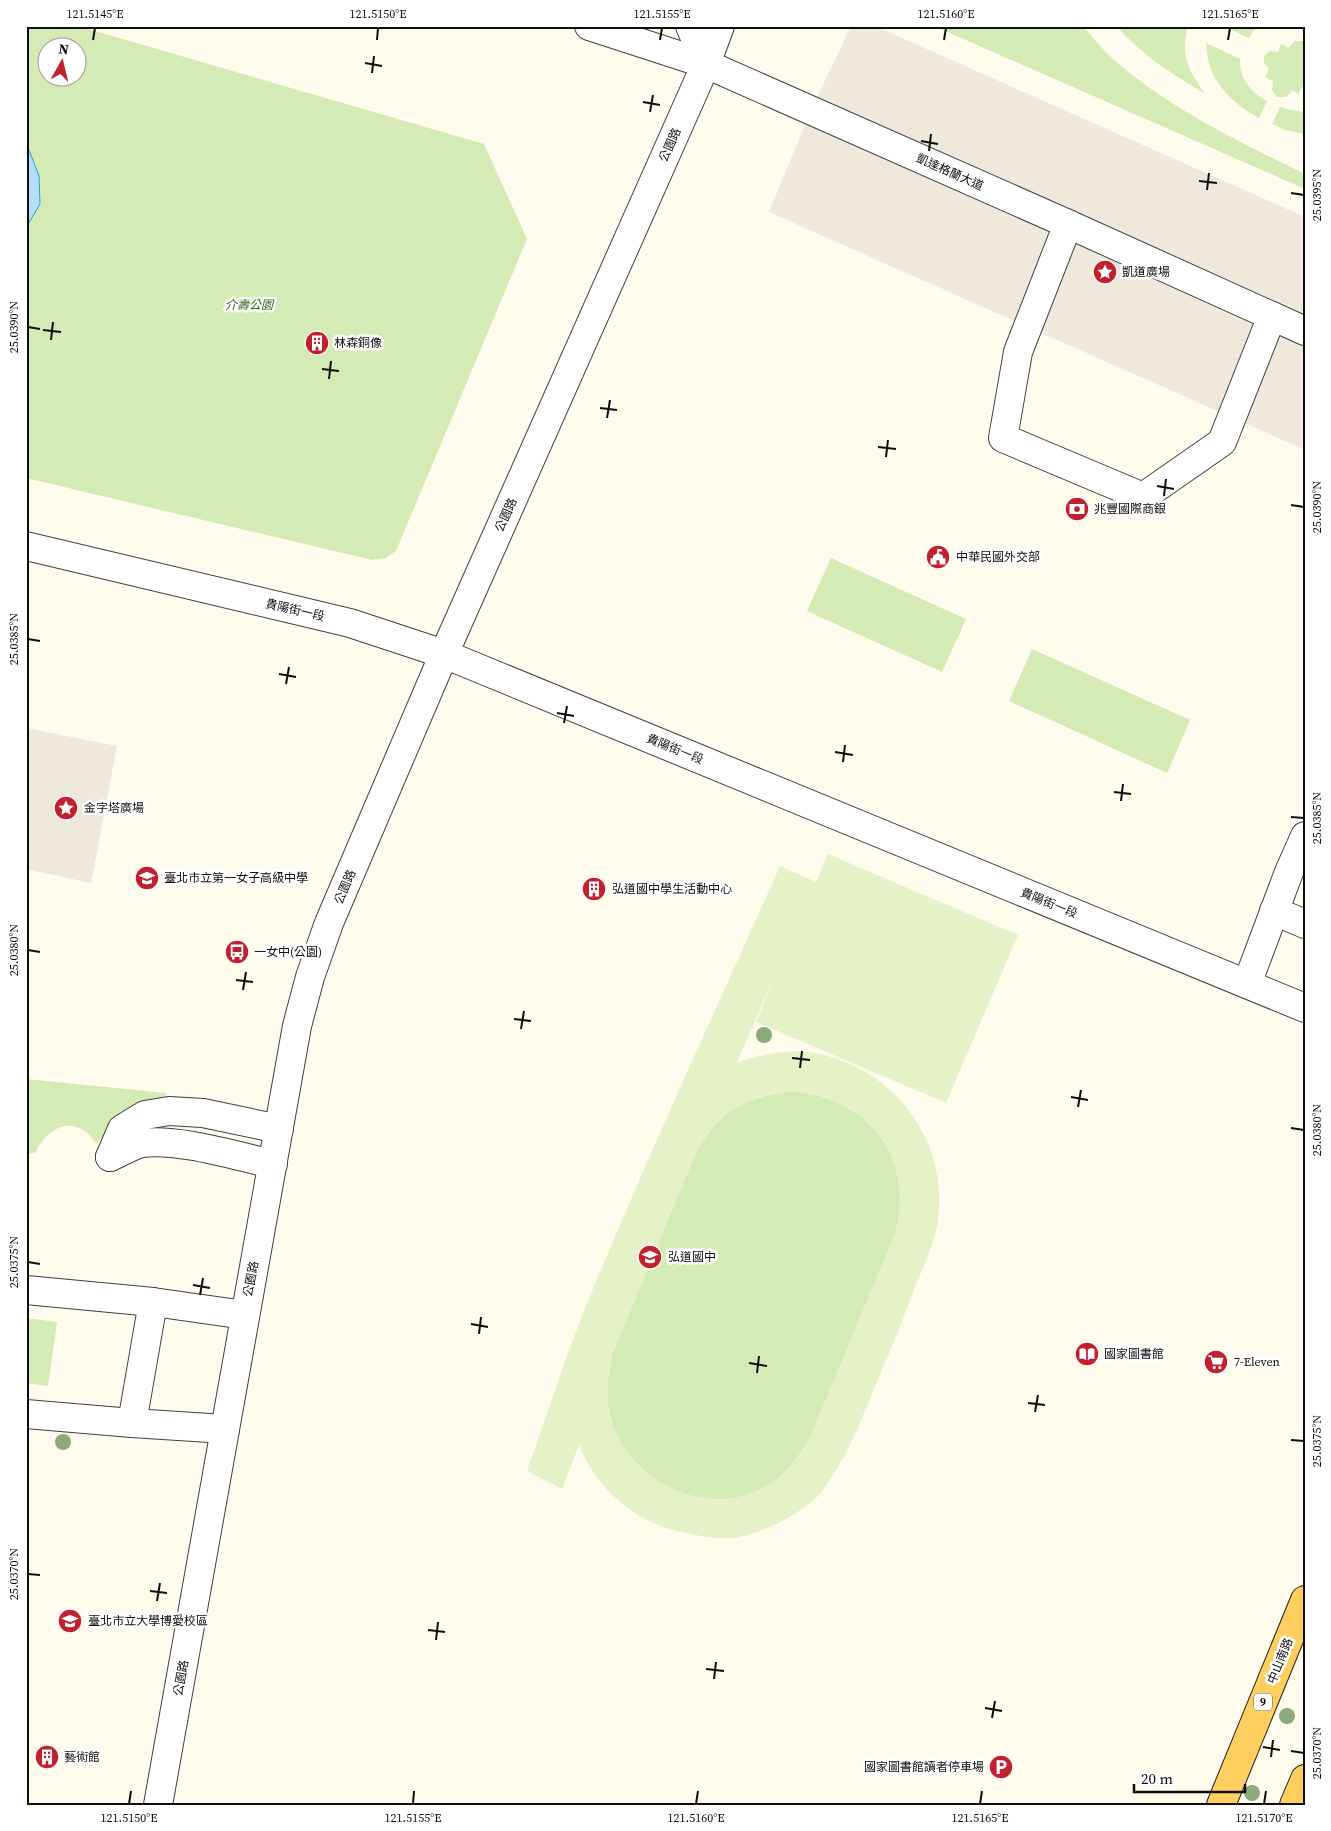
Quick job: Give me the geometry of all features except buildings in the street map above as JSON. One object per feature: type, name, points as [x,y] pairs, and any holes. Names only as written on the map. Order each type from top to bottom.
[{"type":"main road","name":"中山南路","points":[[1221,1805],[1305,1600]]},
{"type":"main road","points":[[1294,1805],[1305,1780]]},
{"type":"street","name":"凱達格蘭大道","points":[[589,26],[706,64],[1305,331]]},
{"type":"street","points":[[690,26],[706,64]]},
{"type":"street","name":"公園路","points":[[158,1805],[297,1026],[310,977],[329,923],[444,654],[706,64],[720,26]]},
{"type":"street","points":[[1068,224],[1018,352],[1003,438],[1143,497],[1222,442],[1272,316]]},
{"type":"street","name":"貴陽街一段","points":[[26,546],[350,623],[444,654],[1305,1008]]},
{"type":"street","points":[[1247,984],[1289,872],[1305,836]]},
{"type":"street","points":[[1274,911],[1305,924]]},
{"type":"street","points":[[273,1164],[197,1148],[162,1143],[140,1143],[110,1157],[122,1130],[145,1115],[153,1113],[169,1111],[203,1113],[279,1129]]},
{"type":"street","points":[[26,1290],[153,1302],[244,1315]]},
{"type":"street","points":[[132,1423],[153,1302]]},
{"type":"street","points":[[26,1414],[224,1429]]},
{"type":"green space","name":"介壽公園","points":[[26,26],[78,26],[484,144],[527,239],[396,551],[386,558],[372,560],[26,478]]},
{"type":"green space","points":[[934,26],[1083,26],[1115,61],[1163,97],[1209,125],[1305,174],[1305,189]]},
{"type":"green space","points":[[1117,26],[1188,26],[1185,46],[1187,62],[1205,94],[1147,55]]},
{"type":"green space","points":[[1223,26],[1266,26],[1254,30],[1249,38]]},
{"type":"green space","points":[[1294,41],[1303,41],[1305,43],[1305,87],[1302,87],[1298,94],[1293,90],[1286,97],[1277,97],[1272,90],[1273,81],[1265,77],[1269,69],[1264,63],[1264,56],[1270,51],[1278,52],[1281,44],[1289,48]]},
{"type":"green space","points":[[1206,43],[1240,59],[1241,72],[1247,84],[1255,93],[1267,101],[1259,118],[1243,108],[1228,95],[1216,80],[1208,60]]},
{"type":"green space","points":[[1280,107],[1305,112],[1305,134],[1285,130],[1272,124]]},
{"type":"green space","points":[[831,558],[966,619],[942,672],[807,611]]},
{"type":"green space","points":[[1032,649],[1190,720],[1167,773],[1009,701]]},
{"type":"green space","points":[[828,854],[1018,935],[946,1103],[756,1022],[775,975],[737,1062],[781,1052],[808,1052],[837,1059],[864,1071],[888,1088],[908,1109],[923,1133],[934,1160],[939,1189],[938,1219],[929,1254],[863,1416],[844,1456],[822,1492],[801,1510],[766,1529],[730,1538],[697,1535],[661,1526],[631,1510],[618,1500],[595,1475],[579,1445],[562,1489],[527,1471],[576,1331],[607,1255],[655,1143],[780,866],[816,882]],"holes":[[[792,1091],[819,1096],[844,1105],[864,1119],[880,1136],[892,1157],[899,1180],[900,1206],[895,1234],[813,1431],[797,1458],[775,1480],[757,1491],[733,1498],[709,1499],[684,1494],[662,1483],[642,1468],[626,1450],[614,1428],[607,1398],[612,1355],[696,1152],[715,1125],[735,1108],[760,1098]]]},
{"type":"green space","points":[[26,1079],[166,1093],[165,1100],[109,1127],[97,1144],[79,1127],[64,1126],[50,1133],[39,1145],[36,1152],[26,1155]]},
{"type":"green space","points":[[791,1091],[819,1096],[843,1105],[864,1119],[880,1136],[892,1157],[899,1180],[900,1206],[895,1234],[813,1431],[797,1458],[775,1480],[757,1491],[733,1498],[709,1499],[684,1494],[662,1483],[642,1468],[626,1450],[614,1428],[607,1398],[612,1355],[696,1152],[706,1137],[725,1115],[735,1108],[759,1098]]},
{"type":"green space","points":[[26,1318],[57,1322],[48,1386],[26,1383]]},
{"type":"shaded area","name":"凱道廣場","points":[[851,26],[875,26],[1305,217],[1305,450],[769,212],[811,110]]},
{"type":"shaded area","name":"金字塔廣場","points":[[26,728],[117,746],[91,883],[26,869]]},
{"type":"water","points":[[26,149],[29,150],[39,176],[40,204],[27,226]]},
{"type":"place","name":"凱道廣場","points":[[1105,272]]},
{"type":"place","name":"林森銅像","points":[[317,343]]},
{"type":"place","name":"兆豐國際商銀","points":[[1077,509]]},
{"type":"place","name":"中華民國外交部","points":[[938,557]]},
{"type":"place","name":"金字塔廣場","points":[[66,808]]},
{"type":"place","name":"臺北市立第一女子高級中學","points":[[147,878]]},
{"type":"place","name":"弘道國中學生活動中心","points":[[594,889]]},
{"type":"place","name":"一女中(公園)","points":[[237,952]]},
{"type":"place","name":"弘道國中","points":[[650,1257]]},
{"type":"place","name":"國家圖書館","points":[[1087,1354]]},
{"type":"place","name":"7-Eleven","points":[[1216,1362]]},
{"type":"place","name":"臺北市立大學博愛校區","points":[[70,1621]]},
{"type":"place","name":"藝術館","points":[[47,1757]]},
{"type":"place","name":"國家圖書館讀者停車場","points":[[1001,1767]]}]
